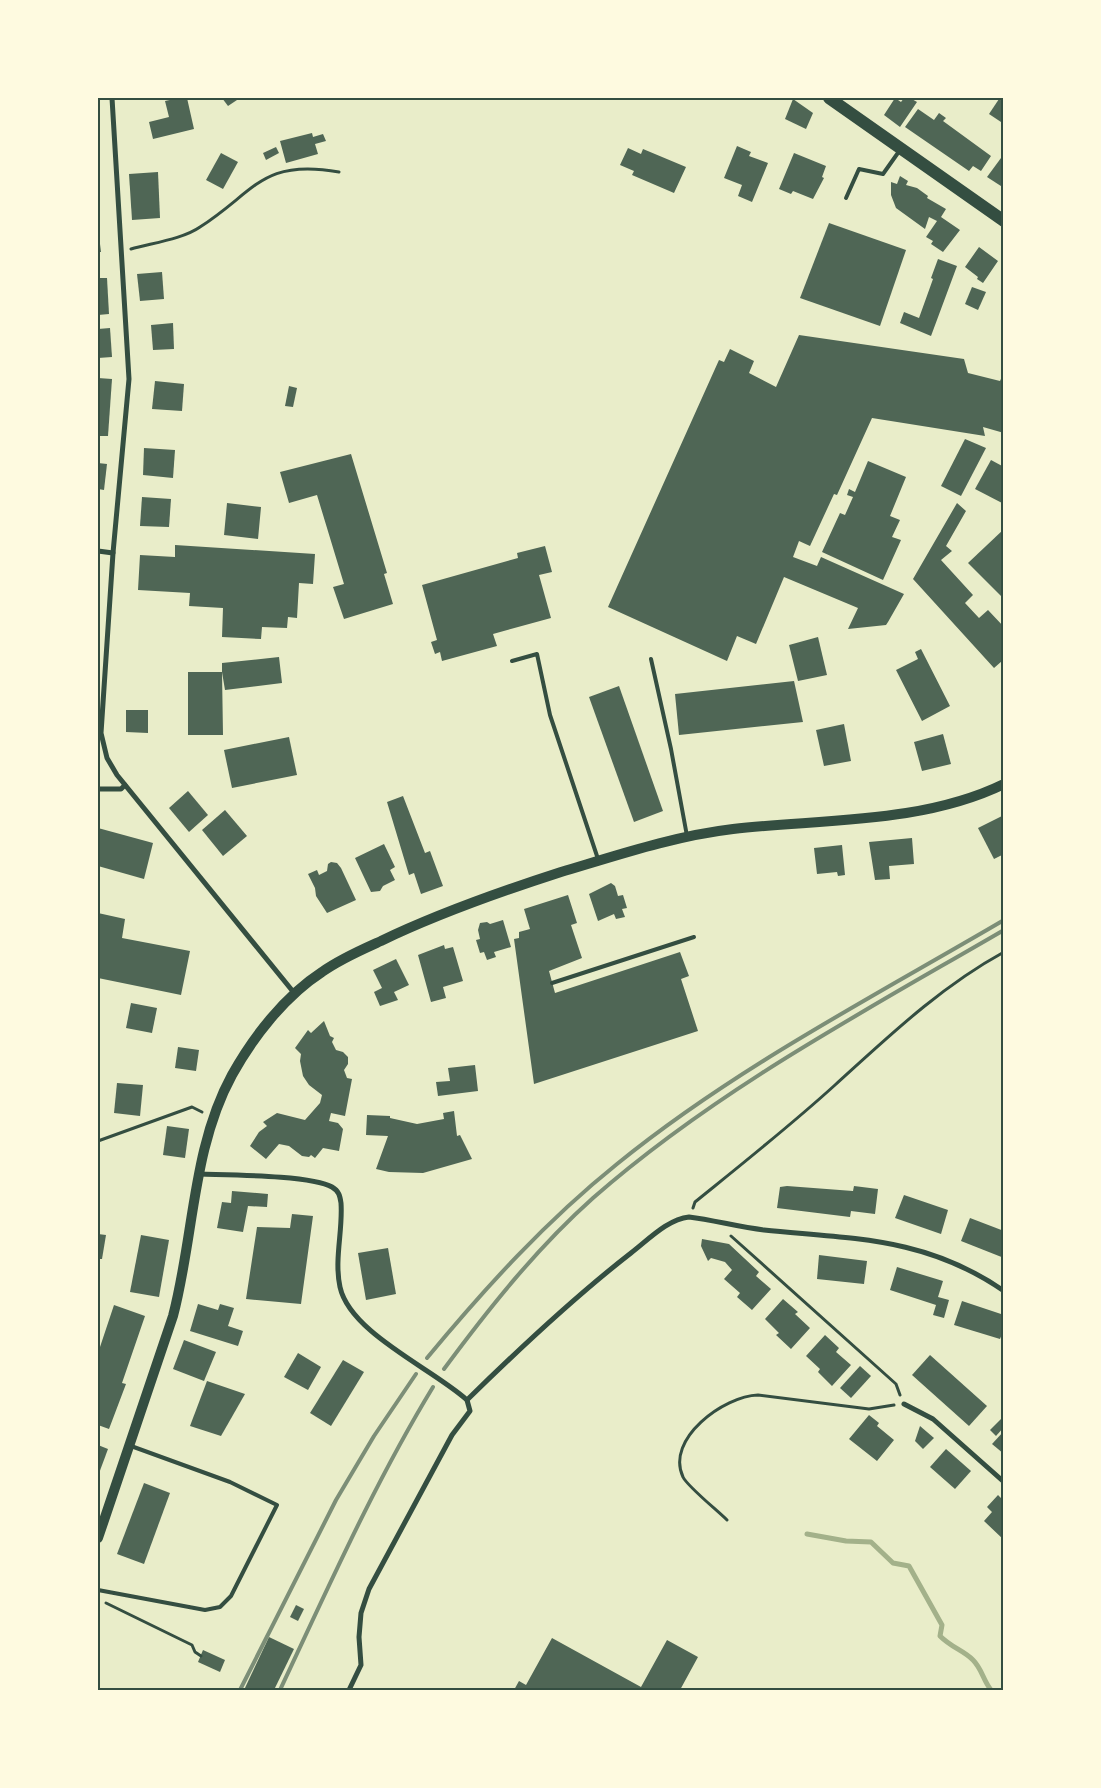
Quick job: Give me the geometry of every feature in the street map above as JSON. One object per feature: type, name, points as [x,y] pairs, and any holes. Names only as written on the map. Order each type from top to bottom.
[{"type":"main road","points":[[830,98],[1004,221]]},
{"type":"main road","points":[[98,1538],[173,1316],[182,1282],[200,1174],[213,1118],[231,1076],[243,1057],[255,1039],[295,994],[322,972],[419,922],[473,901],[599,861],[687,836],[774,824],[914,812],[958,802],[1004,784]]},
{"type":"street","points":[[112,98],[129,379],[113,553],[101,733],[107,758],[125,785],[295,994]]},
{"type":"street","points":[[98,551],[113,553]]},
{"type":"street","points":[[98,789],[121,789],[125,785]]},
{"type":"street","points":[[200,1174],[277,1177],[333,1187],[340,1194],[342,1203],[338,1270],[341,1288],[347,1305],[376,1334],[467,1400],[470,1412],[452,1435],[369,1589],[361,1621],[361,1665],[349,1690]]},
{"type":"street","points":[[467,1400],[542,1327],[616,1265],[680,1218],[689,1217],[747,1228],[888,1243],[914,1248],[965,1267],[1004,1291]]},
{"type":"street","points":[[904,1404],[933,1420],[1004,1482]]},
{"type":"lane","points":[[846,198],[859,169],[883,174],[901,148]]},
{"type":"lane","points":[[512,661],[537,654],[550,715],[599,861]]},
{"type":"lane","points":[[651,659],[687,836]]},
{"type":"lane","points":[[552,983],[694,937]]},
{"type":"lane","points":[[98,1590],[204,1610],[220,1607],[231,1596],[277,1505],[230,1482],[129,1445]]},
{"type":"path","points":[[121,252],[186,234],[200,228],[260,180],[300,167],[339,172]]},
{"type":"path","points":[[689,1217],[695,1202],[765,1146],[894,1030],[945,990],[1004,952]]},
{"type":"path","points":[[98,1141],[192,1107],[213,1118]]},
{"type":"path","points":[[716,1222],[896,1384]]},
{"type":"path","points":[[727,1520],[683,1478],[679,1459],[680,1449],[686,1438],[723,1406],[748,1395],[869,1409],[904,1404]]},
{"type":"path","points":[[103,1601],[192,1645],[201,1656]]},
{"type":"building","points":[[187,98],[194,129],[153,139],[149,122],[169,117],[165,101]]},
{"type":"building","points":[[222,98],[240,98],[228,106]]},
{"type":"building","points":[[895,98],[901,102],[904,98],[910,98],[917,102],[900,127],[884,115]]},
{"type":"building","points":[[793,99],[813,113],[806,129],[785,119]]},
{"type":"building","points":[[999,99],[1004,102],[1004,124],[989,114]]},
{"type":"building","points":[[918,109],[934,120],[939,113],[946,118],[943,121],[991,156],[981,171],[973,166],[969,171],[905,127]]},
{"type":"building","points":[[312,133],[313,137],[323,134],[326,141],[315,144],[318,154],[286,163],[280,141]]},
{"type":"building","points":[[737,146],[751,152],[749,156],[768,163],[752,202],[738,196],[742,185],[724,178]]},
{"type":"building","points":[[276,147],[279,153],[266,160],[263,153]]},
{"type":"building","points":[[628,148],[641,154],[643,149],[686,167],[674,193],[632,175],[634,171],[620,165]]},
{"type":"building","points":[[221,153],[238,162],[223,189],[206,180]]},
{"type":"building","points":[[794,153],[826,166],[822,177],[824,178],[813,199],[793,191],[791,194],[779,189]]},
{"type":"building","points":[[1001,158],[1004,160],[1004,188],[987,177]]},
{"type":"building","points":[[158,172],[160,218],[132,220],[129,174]]},
{"type":"building","points":[[900,176],[908,181],[906,185],[917,188],[928,196],[927,198],[946,209],[941,217],[960,230],[943,252],[931,244],[933,241],[926,237],[937,221],[929,217],[925,229],[896,208],[891,195],[891,182],[897,184]]},
{"type":"building","points":[[829,223],[906,250],[880,326],[800,298]]},
{"type":"building","points":[[98,228],[101,252],[98,252]]},
{"type":"building","points":[[979,247],[998,261],[983,283],[965,267]]},
{"type":"building","points":[[938,259],[957,266],[931,336],[900,323],[904,312],[919,318]]},
{"type":"building","points":[[162,272],[164,299],[140,301],[137,274]]},
{"type":"building","points":[[98,278],[107,278],[109,314],[98,315]]},
{"type":"building","points":[[972,287],[986,292],[978,310],[965,304]]},
{"type":"building","points":[[173,323],[174,349],[153,350],[151,325]]},
{"type":"building","points":[[110,328],[112,357],[98,358],[98,329]]},
{"type":"building","points":[[799,335],[964,359],[968,373],[1000,381],[1004,372],[1004,433],[983,427],[985,436],[872,418],[837,495],[834,494],[810,546],[799,541],[793,557],[817,566],[821,557],[904,594],[888,622],[886,625],[848,629],[858,608],[784,577],[756,644],[737,636],[727,661],[608,607],[719,360],[724,362],[730,349],[754,361],[749,373],[776,387]]},
{"type":"building","points":[[98,378],[112,379],[108,436],[98,436]]},
{"type":"building","points":[[155,381],[184,384],[182,411],[152,409]]},
{"type":"building","points":[[289,386],[297,388],[293,407],[285,406]]},
{"type":"building","points":[[965,439],[986,448],[961,496],[941,486]]},
{"type":"building","points":[[144,448],[175,450],[173,478],[143,475]]},
{"type":"building","points":[[351,454],[387,573],[384,574],[393,604],[344,619],[333,587],[344,584],[317,495],[289,503],[280,472]]},
{"type":"building","points":[[991,460],[1004,467],[1004,504],[975,489]]},
{"type":"building","points":[[868,461],[906,477],[890,516],[900,520],[892,537],[901,540],[883,580],[822,552],[840,513],[845,515],[853,497],[847,495],[849,489],[855,492]]},
{"type":"building","points":[[98,463],[107,464],[104,490],[98,489]]},
{"type":"building","points":[[142,497],[171,499],[169,527],[140,526]]},
{"type":"building","points":[[227,503],[261,507],[258,539],[224,535]]},
{"type":"building","points":[[957,503],[966,511],[946,546],[952,551],[941,560],[973,595],[965,603],[979,618],[988,610],[1004,627],[1004,663],[1002,661],[994,668],[913,579]]},
{"type":"building","points":[[1004,529],[1004,599],[968,563]]},
{"type":"building","points":[[175,545],[315,554],[313,584],[299,583],[297,618],[288,617],[287,628],[262,627],[261,639],[222,637],[223,608],[189,606],[190,593],[138,590],[140,555],[175,557]]},
{"type":"building","points":[[545,546],[552,572],[539,575],[551,618],[493,634],[497,646],[442,661],[440,652],[435,654],[431,642],[437,640],[422,585],[518,558],[517,553]]},
{"type":"building","points":[[818,637],[827,675],[798,681],[789,645]]},
{"type":"building","points":[[921,649],[950,706],[922,721],[896,670],[918,659],[915,652]]},
{"type":"building","points":[[279,657],[282,683],[225,690],[222,663]]},
{"type":"building","points":[[188,672],[222,672],[223,735],[188,735]]},
{"type":"building","points":[[794,681],[803,722],[679,735],[675,694]]},
{"type":"building","points":[[619,686],[663,811],[634,822],[589,697]]},
{"type":"building","points":[[126,710],[148,710],[148,733],[126,732]]},
{"type":"building","points":[[844,724],[851,761],[824,766],[816,730]]},
{"type":"building","points":[[943,734],[951,764],[922,771],[914,742]]},
{"type":"building","points":[[289,737],[297,775],[232,788],[224,750]]},
{"type":"building","points":[[188,791],[208,815],[189,832],[169,808]]},
{"type":"building","points":[[403,796],[425,853],[430,851],[443,886],[421,894],[414,873],[409,875],[387,802]]},
{"type":"building","points":[[225,810],[247,836],[223,856],[202,830]]},
{"type":"building","points":[[1004,815],[1004,854],[994,859],[978,828]]},
{"type":"building","points":[[98,828],[153,843],[144,879],[98,866]]},
{"type":"building","points":[[912,838],[914,864],[889,866],[890,879],[875,880],[869,842]]},
{"type":"building","points":[[384,844],[395,867],[390,870],[395,880],[383,886],[380,891],[371,892],[355,858]]},
{"type":"building","points":[[842,845],[845,875],[838,876],[837,872],[817,874],[814,848]]},
{"type":"building","points":[[331,862],[337,863],[341,868],[356,900],[327,913],[316,896],[315,888],[308,874],[317,870],[319,875],[327,871],[328,864]]},
{"type":"building","points":[[611,883],[615,886],[618,896],[623,895],[627,908],[622,909],[625,917],[616,919],[614,914],[598,921],[589,894]]},
{"type":"building","points":[[568,895],[577,923],[571,925],[582,958],[549,971],[555,993],[680,952],[689,976],[681,979],[698,1031],[534,1084],[514,939],[519,938],[519,932],[530,929],[524,909]]},
{"type":"building","points":[[98,913],[125,919],[122,938],[190,951],[181,995],[98,978]]},
{"type":"building","points":[[503,920],[511,947],[494,952],[496,957],[487,960],[484,952],[480,953],[476,940],[480,939],[478,930],[480,923],[487,922],[490,924]]},
{"type":"building","points":[[444,945],[445,949],[453,947],[463,981],[443,987],[446,998],[431,1002],[418,955]]},
{"type":"building","points":[[396,959],[409,985],[394,992],[398,1000],[380,1006],[374,992],[382,988],[373,970]]},
{"type":"building","points":[[131,1003],[157,1008],[152,1033],[126,1028]]},
{"type":"building","points":[[324,1021],[330,1036],[334,1038],[332,1042],[336,1050],[343,1052],[348,1057],[348,1064],[344,1070],[347,1078],[352,1079],[345,1116],[331,1113],[329,1121],[338,1123],[343,1129],[339,1151],[323,1148],[315,1158],[311,1155],[309,1157],[302,1156],[289,1146],[279,1144],[266,1159],[250,1146],[259,1132],[267,1126],[263,1122],[277,1113],[305,1120],[320,1103],[322,1095],[309,1085],[303,1076],[300,1061],[301,1054],[295,1048],[308,1030],[311,1033]]},
{"type":"building","points":[[178,1047],[199,1050],[196,1071],[175,1068]]},
{"type":"building","points":[[475,1065],[478,1091],[438,1096],[436,1082],[450,1081],[448,1068]]},
{"type":"building","points":[[117,1083],[143,1085],[140,1116],[114,1113]]},
{"type":"building","points":[[454,1111],[457,1136],[460,1135],[472,1159],[423,1173],[389,1172],[376,1169],[388,1136],[366,1135],[367,1115],[390,1116],[390,1118],[417,1124],[444,1119],[443,1113]]},
{"type":"building","points":[[167,1126],[189,1129],[185,1158],[163,1155]]},
{"type":"building","points":[[854,1186],[878,1189],[875,1214],[851,1211],[850,1217],[777,1208],[780,1187],[853,1191]]},
{"type":"building","points":[[232,1191],[268,1194],[267,1207],[248,1206],[243,1232],[217,1228],[222,1202],[231,1203]]},
{"type":"building","points":[[904,1195],[948,1210],[941,1234],[895,1218]]},
{"type":"building","points":[[292,1214],[313,1216],[301,1304],[246,1299],[257,1227],[290,1228]]},
{"type":"building","points":[[970,1218],[1004,1231],[1004,1258],[961,1241]]},
{"type":"building","points":[[98,1234],[106,1235],[102,1259],[98,1259]]},
{"type":"building","points":[[141,1235],[169,1240],[159,1297],[130,1292]]},
{"type":"building","points":[[702,1239],[729,1244],[759,1272],[756,1276],[771,1289],[752,1310],[737,1297],[740,1293],[724,1279],[732,1270],[725,1262],[711,1258],[708,1261],[701,1246]]},
{"type":"building","points":[[388,1248],[396,1294],[366,1300],[358,1253]]},
{"type":"building","points":[[819,1255],[867,1261],[864,1284],[817,1279]]},
{"type":"building","points":[[897,1267],[943,1281],[938,1297],[949,1300],[944,1318],[933,1315],[936,1305],[890,1290]]},
{"type":"building","points":[[783,1299],[798,1312],[795,1314],[810,1328],[791,1349],[776,1335],[779,1333],[765,1319]]},
{"type":"building","points":[[962,1301],[1004,1315],[1004,1329],[1000,1339],[954,1325]]},
{"type":"building","points":[[198,1304],[218,1310],[220,1304],[234,1308],[228,1326],[243,1331],[238,1346],[190,1331]]},
{"type":"building","points":[[114,1305],[145,1316],[122,1383],[126,1384],[109,1429],[98,1425],[98,1353]]},
{"type":"building","points":[[825,1335],[839,1348],[836,1352],[851,1365],[832,1386],[818,1372],[820,1369],[806,1356]]},
{"type":"building","points":[[184,1340],[216,1352],[204,1381],[173,1369]]},
{"type":"building","points":[[298,1353],[321,1367],[308,1390],[284,1377]]},
{"type":"building","points":[[930,1355],[987,1406],[969,1426],[912,1375]]},
{"type":"building","points":[[343,1360],[364,1372],[331,1426],[310,1413]]},
{"type":"building","points":[[860,1366],[871,1376],[851,1398],[840,1388]]},
{"type":"building","points":[[207,1381],[245,1394],[221,1436],[190,1426]]},
{"type":"building","points":[[869,1415],[879,1423],[877,1426],[894,1440],[877,1461],[849,1439]]},
{"type":"building","points":[[1001,1419],[1004,1421],[1004,1427],[996,1436],[990,1430]]},
{"type":"building","points":[[920,1426],[934,1438],[923,1449],[915,1441]]},
{"type":"building","points":[[1004,1431],[1004,1454],[992,1444]]},
{"type":"building","points":[[98,1445],[108,1449],[98,1476]]},
{"type":"building","points":[[946,1449],[971,1471],[955,1489],[930,1467]]},
{"type":"building","points":[[144,1483],[170,1493],[144,1564],[117,1554]]},
{"type":"building","points":[[998,1495],[1004,1501],[1004,1540],[984,1521],[992,1512],[987,1507]]},
{"type":"building","points":[[296,1605],[304,1609],[298,1621],[290,1617]]},
{"type":"building","points":[[269,1637],[294,1649],[274,1690],[244,1690]]},
{"type":"building","points":[[552,1638],[641,1687],[667,1640],[698,1657],[680,1690],[514,1690],[519,1681],[526,1685]]},
{"type":"building","points":[[203,1650],[225,1660],[220,1672],[198,1662]]},
{"type":"waterway","points":[[807,1534],[846,1541],[871,1542],[893,1563],[909,1566],[942,1625],[940,1636],[973,1660],[991,1690]]},
{"type":"railway","points":[[427,1358],[471,1306],[541,1232],[591,1186],[662,1129],[709,1096],[806,1035],[1004,920]]},
{"type":"railway","points":[[444,1369],[496,1301],[552,1237],[593,1198],[640,1159],[689,1122],[792,1054],[1004,930]]},
{"type":"railway","points":[[240,1690],[336,1500],[374,1436],[416,1374]]},
{"type":"railway","points":[[280,1690],[371,1499],[433,1387]]}]
